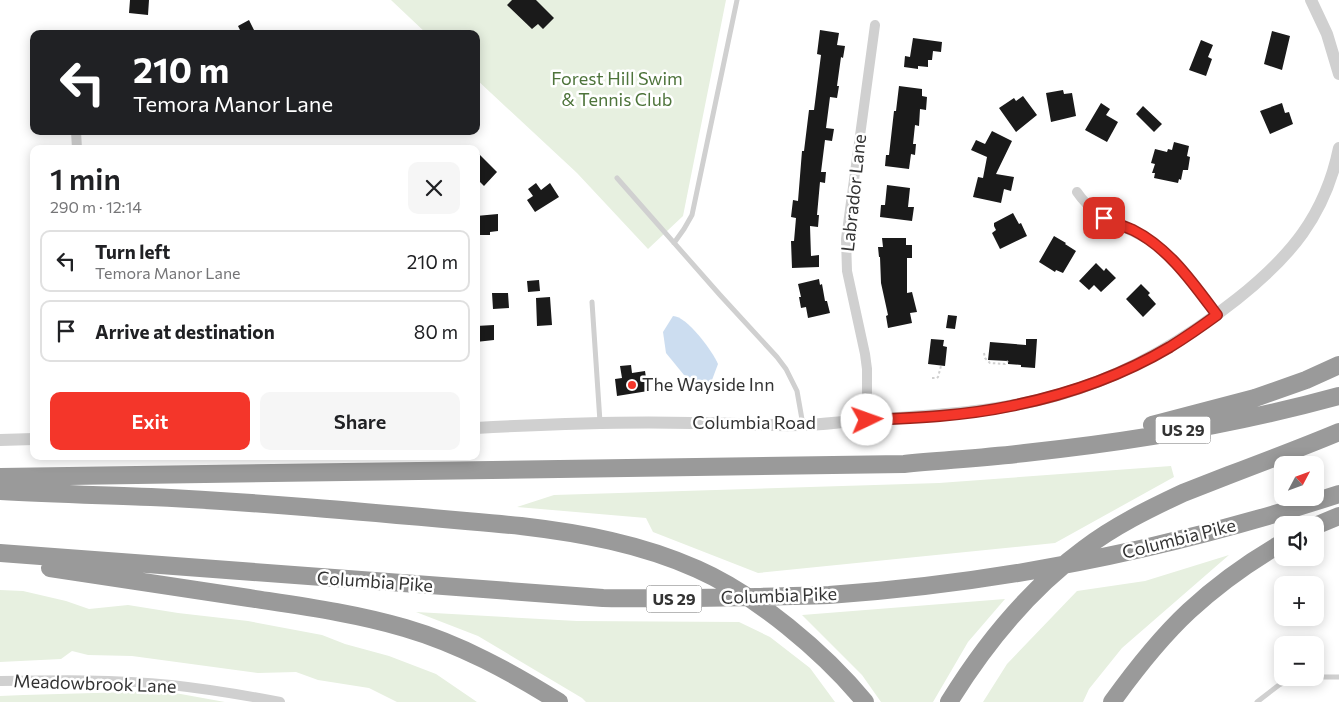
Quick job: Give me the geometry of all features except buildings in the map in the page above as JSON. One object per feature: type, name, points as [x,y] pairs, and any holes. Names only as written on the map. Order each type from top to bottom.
[{"type":"highway","points":[[1025,454],[1126,432],[1255,398],[1306,380],[1339,365]]},
{"type":"highway","name":"US 29","points":[[0,478],[904,464],[1025,454],[1207,427],[1339,396]]},
{"type":"highway","points":[[949,702],[968,672],[996,635],[1053,574],[1083,549],[1148,510],[1185,492],[1339,432]]},
{"type":"highway","points":[[0,491],[236,502],[521,526],[600,538],[646,550],[697,569],[726,584],[792,630],[817,652],[865,702]]},
{"type":"highway","name":"Columbia Pike","points":[[0,553],[603,598],[668,599],[828,595],[910,588],[1032,571],[1134,551],[1231,527],[1339,494]]},
{"type":"highway","points":[[1324,522],[1339,516]]},
{"type":"highway","points":[[1112,702],[1156,646],[1189,611],[1224,582],[1274,548]]},
{"type":"highway","points":[[0,560],[345,614],[398,626],[450,644],[488,661],[524,680],[559,702]]},
{"type":"street","points":[[1310,0],[1327,34],[1339,74]]},
{"type":"street","name":"Labrador Lane","points":[[867,420],[867,369],[847,271],[846,239],[875,25]]},
{"type":"street","name":"Columbia Road","points":[[480,428],[565,423],[691,422],[770,426],[924,417],[1010,406],[1080,388],[1111,376],[1155,355],[1192,333],[1217,315],[1267,273],[1305,231],[1330,184],[1339,148]]},
{"type":"street","points":[[1077,192],[1092,210],[1153,243],[1171,258],[1187,275],[1217,315]]},
{"type":"street","points":[[0,440],[30,439]]},
{"type":"street","name":"Meadowbrook Lane","points":[[0,681],[115,681],[161,684],[280,702]]},
{"type":"lane","points":[[674,243],[684,229],[694,208],[737,0]]},
{"type":"lane","points":[[617,178],[720,295],[777,356],[797,391],[803,425]]},
{"type":"lane","points":[[592,302],[600,423]]},
{"type":"lane","points":[[1324,677],[1339,677]]},
{"type":"lane","points":[[1257,702],[1278,686]]},
{"type":"path","points":[[984,353],[987,361],[990,363],[1005,364],[1008,361]]},
{"type":"path","points":[[932,378],[938,377],[941,366]]},
{"type":"green space","name":"Forest Hill Swim & Tennis Club","points":[[391,0],[726,0],[683,216],[648,249],[577,173],[480,83],[480,30],[423,30]]},
{"type":"green space","points":[[1171,466],[1174,477],[1055,543],[758,573],[653,532],[646,518],[517,507],[554,495],[939,483]]},
{"type":"green space","points":[[1229,555],[1122,648],[1089,689],[1083,702],[983,702],[1007,664],[1077,591],[1145,581]]},
{"type":"green space","points":[[0,590],[23,591],[66,601],[89,609],[128,605],[248,621],[322,635],[345,644],[389,656],[436,674],[477,702],[397,702],[369,688],[318,680],[296,672],[258,673],[132,656],[88,655],[72,651],[61,659],[0,662]]},
{"type":"green space","points":[[1005,599],[968,642],[933,702],[881,702],[862,675],[802,615]]},
{"type":"green space","points":[[416,612],[577,621],[739,622],[770,637],[810,668],[835,702],[586,702],[478,636]]},
{"type":"green space","points":[[164,691],[225,702],[0,702],[0,696]]},
{"type":"water","points":[[673,316],[679,318],[692,328],[711,351],[718,364],[712,380],[706,385],[684,375],[666,353],[663,332]]},
{"type":"place","name":"The Wayside Inn","points":[[632,385]]},
{"type":"route","points":[[867,420],[971,412],[1047,398],[1080,388],[1141,362],[1170,347],[1217,315],[1187,275],[1171,258],[1153,243],[1133,231],[1104,218]]}]
